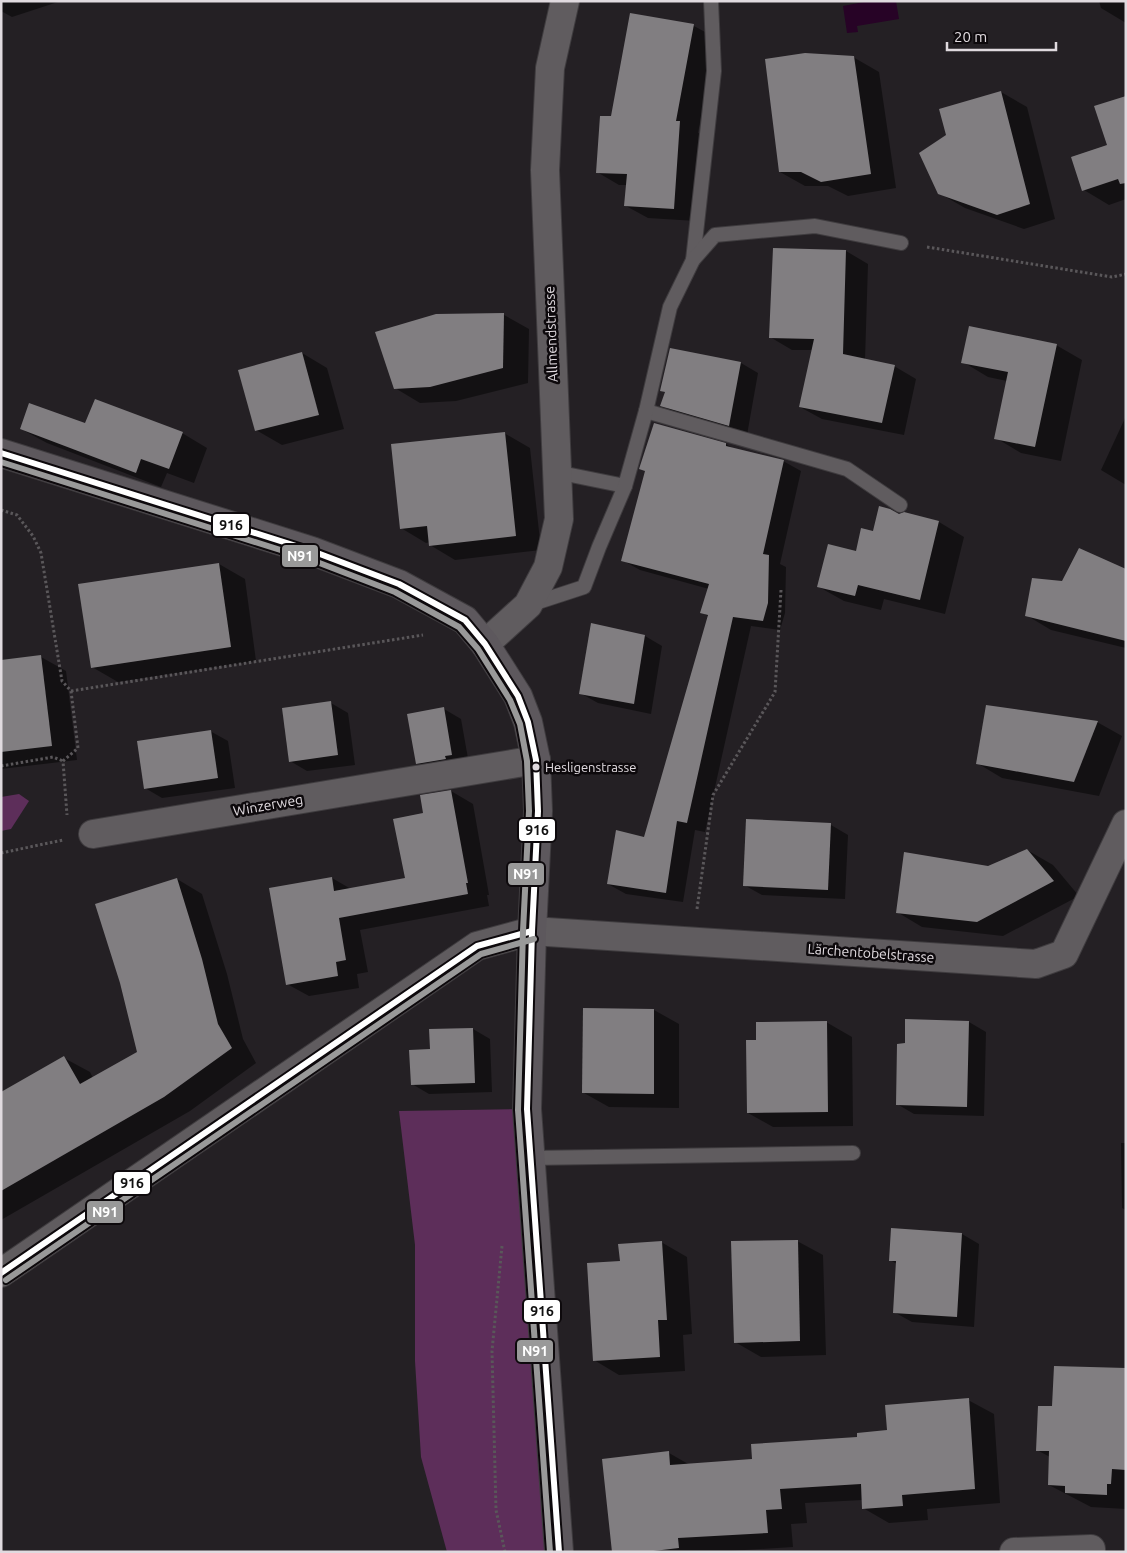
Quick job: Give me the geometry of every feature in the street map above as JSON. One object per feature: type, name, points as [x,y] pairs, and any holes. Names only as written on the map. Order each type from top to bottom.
[{"type":"street","name":"Allmendstrasse","points":[[485,644],[528,605],[548,567],[559,519],[545,170],[550,68],[565,1]]},
{"type":"street","points":[[1,453],[312,551],[399,584],[465,620],[485,644],[518,696],[528,722],[536,760],[538,811],[532,931],[527,1109],[559,1552]]},
{"type":"street","name":"Winzerweg","points":[[93,834],[536,760]]},
{"type":"street","name":"Lärchentobelstrasse","points":[[532,931],[1036,964],[1064,954],[1126,824]]},
{"type":"street","points":[[1,1273],[477,946],[532,931]]},
{"type":"street","points":[[1014,1552],[1091,1549]]},
{"type":"lane","points":[[694,260],[714,71],[711,1]]},
{"type":"lane","points":[[528,605],[584,587],[598,547],[625,486],[646,411],[670,306],[694,260],[715,235],[815,226],[901,243]]},
{"type":"lane","points":[[646,411],[847,469],[900,505]]},
{"type":"lane","points":[[556,472],[625,486]]},
{"type":"lane","points":[[530,1158],[853,1153]]},
{"type":"path","points":[[901,243],[1112,277],[1126,274]]},
{"type":"path","points":[[1,510],[17,515],[33,536],[41,552],[62,681],[71,691],[78,748],[62,761]]},
{"type":"path","points":[[693,942],[713,795],[775,692],[781,590]]},
{"type":"path","points":[[71,691],[425,635]]},
{"type":"path","points":[[1,766],[53,758],[62,761]]},
{"type":"path","points":[[62,761],[67,818]]},
{"type":"path","points":[[1,853],[93,834]]},
{"type":"path","points":[[492,1351],[496,1510],[505,1552]]},
{"type":"shaded area","points":[[869,1],[896,1],[899,19],[857,26],[858,32],[847,33],[843,6]]},
{"type":"shaded area","points":[[19,794],[29,801],[11,829],[1,831],[1,797]]},
{"type":"shaded area","points":[[527,1109],[559,1552],[447,1552],[421,1457],[415,1361],[415,1245],[399,1111]]},
{"type":"building","points":[[630,13],[694,24],[676,121],[680,121],[674,209],[624,206],[627,174],[596,173],[600,116],[611,116]]},
{"type":"building","points":[[805,53],[854,56],[871,174],[821,182],[801,172],[779,172],[765,59]]},
{"type":"building","points":[[1001,91],[1030,204],[997,215],[938,194],[919,153],[946,135],[939,109]]},
{"type":"building","points":[[1126,96],[1126,183],[1120,184],[1118,179],[1082,191],[1071,157],[1107,145],[1094,106]]},
{"type":"building","points":[[773,248],[846,250],[843,354],[895,365],[882,423],[799,407],[814,339],[769,338]]},
{"type":"building","points":[[504,313],[503,368],[430,387],[394,389],[375,332],[436,314]]},
{"type":"building","points":[[969,326],[1057,344],[1035,447],[994,439],[1008,372],[961,363]]},
{"type":"building","points":[[670,348],[741,362],[729,426],[660,406],[665,392],[660,391]]},
{"type":"building","points":[[302,352],[319,415],[255,431],[238,370]]},
{"type":"building","points":[[95,399],[183,432],[169,469],[141,459],[136,473],[20,429],[29,403],[85,423]]},
{"type":"building","points":[[654,423],[726,443],[726,446],[784,460],[763,554],[769,555],[768,603],[763,621],[733,617],[687,823],[677,821],[666,893],[607,884],[616,830],[644,837],[708,615],[700,613],[709,584],[621,561],[645,471],[639,469]]},
{"type":"building","points":[[505,432],[516,536],[429,546],[427,526],[400,529],[391,444]]},
{"type":"building","points":[[879,506],[899,514],[904,512],[939,521],[920,600],[858,585],[855,596],[817,587],[828,544],[856,551],[861,528],[873,531]]},
{"type":"building","points":[[1079,548],[1126,569],[1126,641],[1025,616],[1032,578],[1062,581]]},
{"type":"building","points":[[219,563],[231,647],[91,668],[78,584]]},
{"type":"building","points":[[591,623],[645,635],[634,704],[579,694]]},
{"type":"building","points":[[41,655],[52,746],[1,752],[1,660]]},
{"type":"building","points":[[331,701],[338,755],[289,762],[282,708]]},
{"type":"building","points":[[986,705],[1098,721],[1074,782],[976,764]]},
{"type":"building","points":[[444,707],[452,755],[445,756],[446,759],[416,764],[407,714]]},
{"type":"building","points":[[211,730],[218,778],[144,789],[137,741]]},
{"type":"building","points":[[451,790],[468,883],[466,883],[468,894],[339,918],[346,960],[336,962],[338,976],[286,985],[269,888],[332,877],[334,891],[405,878],[393,819],[423,813],[420,795]]},
{"type":"building","points":[[746,819],[831,823],[828,890],[743,886]]},
{"type":"building","points":[[1027,849],[1054,881],[977,922],[896,913],[904,852],[988,866]]},
{"type":"building","points":[[177,878],[202,959],[218,1024],[232,1048],[164,1097],[1,1191],[1,1092],[64,1056],[80,1084],[137,1052],[120,983],[95,904]]},
{"type":"building","points":[[583,1008],[654,1009],[654,1094],[582,1093]]},
{"type":"building","points":[[905,1019],[969,1021],[967,1107],[896,1105],[897,1044],[905,1043]]},
{"type":"building","points":[[827,1021],[828,1112],[747,1113],[746,1040],[756,1040],[756,1022]]},
{"type":"building","points":[[473,1028],[475,1083],[411,1085],[409,1050],[430,1049],[429,1029]]},
{"type":"building","points":[[891,1228],[962,1233],[957,1317],[893,1313],[896,1261],[889,1261]]},
{"type":"building","points":[[798,1240],[800,1341],[734,1343],[731,1241]]},
{"type":"building","points":[[662,1241],[667,1320],[658,1320],[660,1357],[593,1361],[587,1263],[620,1261],[618,1244]]},
{"type":"building","points":[[1054,1366],[1126,1368],[1126,1470],[1112,1469],[1111,1484],[1107,1484],[1107,1495],[1065,1493],[1065,1486],[1048,1485],[1049,1451],[1036,1451],[1038,1406],[1052,1406]]},
{"type":"building","points":[[969,1398],[975,1489],[902,1495],[903,1506],[862,1509],[861,1484],[780,1489],[782,1509],[766,1510],[768,1533],[678,1538],[679,1548],[645,1552],[612,1552],[602,1459],[669,1451],[670,1465],[752,1459],[751,1444],[857,1437],[857,1433],[887,1430],[885,1405]]},
{"type":"transit line","name":"916","points":[[1,453],[312,551],[399,584],[465,620],[485,644],[518,696],[528,722],[536,760],[538,811],[532,931],[527,1109],[559,1552]]},
{"type":"transit line","name":"N91","points":[[1,462],[309,559],[395,592],[459,627],[478,649],[510,700],[520,724],[527,761],[529,811],[523,931],[518,1110],[550,1552]]},
{"type":"transit line","name":"916","points":[[1,1273],[477,946],[532,931]]},
{"type":"transit line","name":"N91","points":[[6,1280],[481,954],[534,939]]},
{"type":"place","name":"Hesligenstrasse","points":[[536,767]]}]
